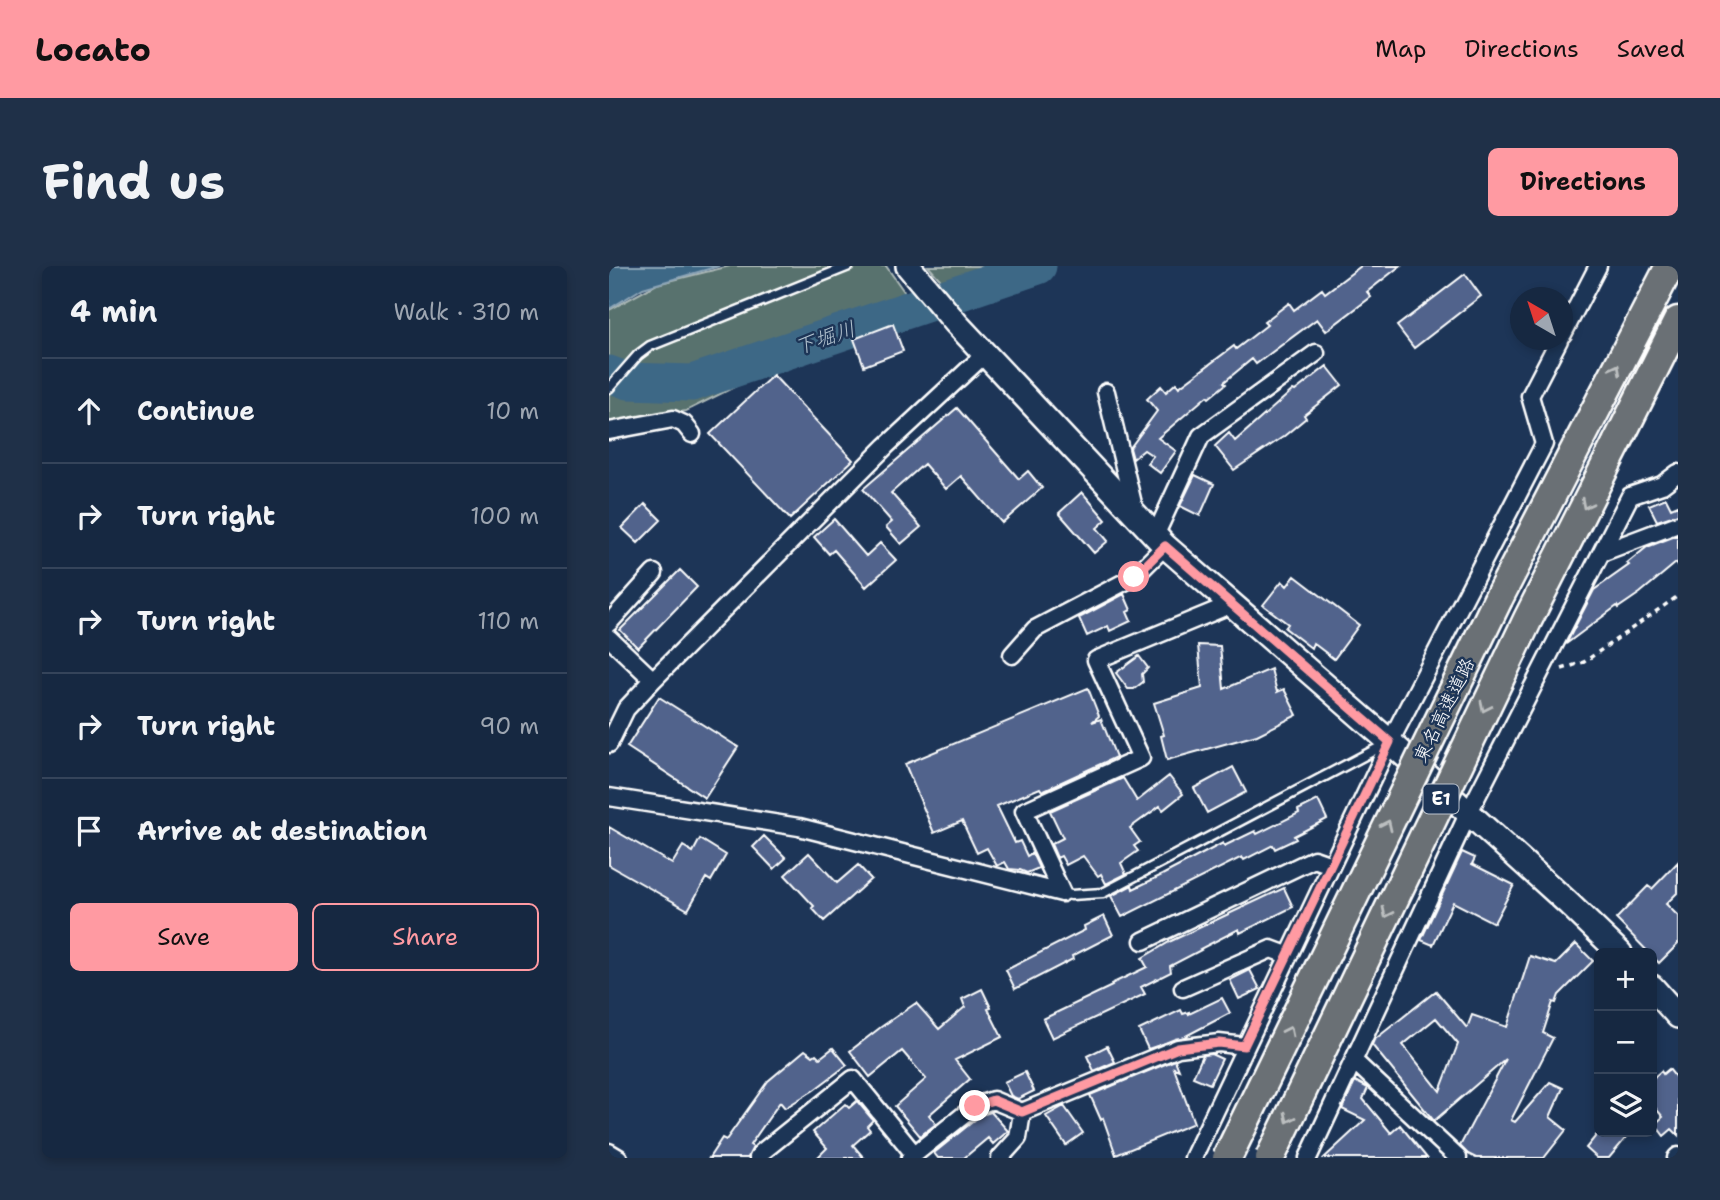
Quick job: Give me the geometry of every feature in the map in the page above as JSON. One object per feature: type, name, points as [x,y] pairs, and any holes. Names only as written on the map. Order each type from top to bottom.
[{"type":"highway","name":"東名高速道路","points":[[1227,1158],[1407,785],[1584,430],[1670,266]]},
{"type":"highway","name":"東名高速道路","points":[[1270,1158],[1528,619],[1678,321]]},
{"type":"street","points":[[1573,315],[1598,266]]},
{"type":"street","points":[[911,270],[956,323],[1160,541],[1390,742],[1615,948]]},
{"type":"street","points":[[1193,1158],[1390,742],[1544,444],[1529,396],[1554,350]]},
{"type":"street","points":[[1012,655],[1035,629],[1134,577],[1160,541],[1201,436],[1316,352]]},
{"type":"street","points":[[609,744],[626,709],[653,680],[877,456],[985,354]]},
{"type":"street","points":[[1106,392],[1136,515]]},
{"type":"street","points":[[609,431],[673,419],[684,424],[692,434]]},
{"type":"street","points":[[1308,1158],[1468,814],[1630,496],[1670,483],[1678,473]]},
{"type":"street","points":[[1601,552],[1678,524]]},
{"type":"street","points":[[609,623],[654,573]]},
{"type":"street","points":[[1062,893],[1024,811],[1141,758],[1096,660],[1232,604]]},
{"type":"street","points":[[609,639],[653,680]]},
{"type":"street","points":[[609,797],[799,827],[1062,893]]},
{"type":"street","points":[[1143,941],[1314,859],[1331,865]]},
{"type":"street","points":[[1183,988],[1271,949],[1287,956]]},
{"type":"street","points":[[1657,992],[1678,1016]]},
{"type":"street","points":[[758,1158],[853,1079],[912,1156],[975,1106],[993,1100],[1022,1112],[1178,1048],[1219,1043],[1244,1046]]},
{"type":"street","points":[[1353,1061],[1458,1158]]},
{"type":"street","points":[[1000,1158],[1018,1138],[1022,1112]]},
{"type":"street","points":[[609,1152],[618,1158]]},
{"type":"lane","points":[[609,388],[638,355],[650,346],[849,266]]},
{"type":"lane","points":[[1062,893],[1103,893],[1390,742]]},
{"type":"path","points":[[1537,677],[1584,662],[1678,596]]},
{"type":"green space","points":[[730,266],[886,266],[910,300],[686,411],[609,424],[609,370],[613,362],[609,358],[609,310],[657,284]]},
{"type":"green space","points":[[928,266],[1013,266],[947,287]]},
{"type":"water","points":[[609,266],[719,266],[643,288],[609,309]]},
{"type":"building","points":[[1361,266],[1400,266],[1367,292],[1371,297],[1326,331],[1317,319],[1256,364],[1252,359],[1224,382],[1226,384],[1209,398],[1207,396],[1158,438],[1176,451],[1160,473],[1147,463],[1153,456],[1144,450],[1133,459],[1130,448],[1157,411],[1147,399],[1161,386],[1166,392],[1176,383],[1179,387],[1234,346],[1236,349],[1267,325],[1264,322],[1289,303],[1294,310],[1322,289],[1325,293]]},
{"type":"building","points":[[1465,274],[1481,296],[1414,348],[1397,326]]},
{"type":"building","points":[[893,324],[903,351],[864,366],[854,339]]},
{"type":"building","points":[[1327,366],[1342,385],[1304,415],[1306,418],[1283,437],[1234,470],[1215,446],[1229,433],[1235,441],[1293,390]]},
{"type":"building","points":[[773,375],[853,460],[790,519],[710,434]]},
{"type":"building","points":[[957,408],[1019,479],[1028,471],[1042,488],[1002,523],[961,476],[946,489],[924,464],[891,493],[921,527],[901,544],[886,527],[892,522],[863,489]]},
{"type":"building","points":[[1195,475],[1214,484],[1200,516],[1180,506]]},
{"type":"building","points":[[1082,492],[1106,520],[1097,528],[1108,541],[1094,553],[1059,513]]},
{"type":"building","points":[[1666,498],[1671,508],[1678,505],[1678,514],[1657,521],[1649,505]]},
{"type":"building","points":[[645,504],[661,520],[638,543],[622,528]]},
{"type":"building","points":[[834,519],[866,556],[880,543],[896,560],[866,587],[834,550],[829,554],[814,537]]},
{"type":"building","points":[[1678,535],[1678,566],[1676,563],[1640,593],[1618,608],[1617,606],[1566,644],[1594,590],[1629,565],[1627,563],[1647,547]]},
{"type":"building","points":[[680,570],[697,587],[638,648],[620,630]]},
{"type":"building","points":[[1295,576],[1359,625],[1334,659],[1313,643],[1311,648],[1285,628],[1288,624],[1263,605],[1282,581],[1287,586]]},
{"type":"building","points":[[1124,594],[1131,610],[1127,612],[1131,621],[1110,631],[1108,626],[1087,636],[1079,618]]},
{"type":"building","points":[[1198,645],[1220,646],[1224,689],[1271,669],[1277,692],[1284,689],[1297,715],[1257,735],[1167,760],[1161,736],[1164,735],[1154,703],[1202,688]]},
{"type":"building","points":[[1139,656],[1148,668],[1142,674],[1143,682],[1134,689],[1128,689],[1116,673]]},
{"type":"building","points":[[1088,688],[1099,716],[1092,722],[1101,719],[1116,757],[1042,791],[1040,788],[997,806],[1015,843],[1020,841],[1027,856],[1032,853],[1039,868],[1027,873],[1009,869],[1005,862],[997,866],[987,848],[977,853],[962,821],[934,833],[905,764]]},
{"type":"building","points":[[659,697],[738,747],[705,798],[627,747]]},
{"type":"building","points":[[1233,767],[1246,792],[1207,813],[1194,788]]},
{"type":"building","points":[[1169,776],[1183,794],[1163,810],[1160,806],[1130,828],[1140,842],[1134,846],[1138,851],[1121,863],[1126,874],[1106,884],[1101,874],[1098,876],[1083,856],[1066,865],[1061,856],[1057,858],[1051,844],[1063,838],[1050,811],[1123,778],[1137,801]]},
{"type":"building","points":[[1318,800],[1327,819],[1294,836],[1296,839],[1275,849],[1273,845],[1244,860],[1242,857],[1122,917],[1111,896],[1132,885],[1133,889],[1223,843],[1224,846],[1255,831],[1257,834],[1299,813],[1298,810]]},
{"type":"building","points":[[609,827],[672,864],[683,846],[693,852],[700,839],[726,855],[711,881],[706,878],[688,910],[609,865]]},
{"type":"building","points":[[764,836],[786,858],[774,869],[753,847]]},
{"type":"building","points":[[1462,852],[1475,858],[1472,864],[1514,885],[1494,923],[1453,902],[1433,945],[1421,940]]},
{"type":"building","points":[[809,853],[837,883],[858,865],[871,879],[824,921],[785,875]]},
{"type":"building","points":[[1678,862],[1678,892],[1666,904],[1678,916],[1678,944],[1659,963],[1657,948],[1644,948],[1616,919],[1648,886],[1652,889]]},
{"type":"building","points":[[1284,888],[1293,907],[1240,933],[1239,929],[1200,949],[1170,966],[1171,972],[1141,987],[1145,994],[1052,1038],[1043,1019],[1147,967],[1142,958],[1171,941]]},
{"type":"building","points":[[1104,916],[1113,935],[1015,989],[1006,970],[1085,930],[1084,926]]},
{"type":"building","points":[[1576,944],[1593,961],[1559,995],[1556,1003],[1553,1002],[1543,1033],[1553,1038],[1511,1120],[1515,1122],[1550,1082],[1563,1088],[1550,1117],[1566,1130],[1544,1158],[1476,1158],[1460,1146],[1506,1059],[1434,1121],[1372,1045],[1374,1040],[1436,991],[1467,1028],[1472,1015],[1507,1027],[1530,956],[1556,964]],"holes":[[[1436,1018],[1458,1044],[1440,1091],[1403,1045]]]},
{"type":"building","points":[[1250,970],[1260,989],[1239,999],[1230,980]]},
{"type":"building","points":[[982,989],[991,1008],[988,1009],[1002,1037],[955,1060],[970,1079],[929,1115],[936,1124],[920,1136],[895,1106],[926,1079],[902,1051],[870,1077],[850,1051],[916,1003],[939,1029],[965,1007],[962,999]]},
{"type":"building","points":[[1222,998],[1230,1013],[1184,1037],[1148,1049],[1139,1030],[1181,1010],[1183,1014],[1189,1014]]},
{"type":"building","points":[[1107,1046],[1115,1062],[1094,1071],[1087,1056]]},
{"type":"building","points":[[833,1048],[847,1065],[785,1108],[780,1102],[750,1145],[753,1147],[748,1158],[709,1158],[722,1138],[726,1140],[768,1081],[805,1050],[820,1058]]},
{"type":"building","points":[[1211,1054],[1222,1059],[1210,1084],[1193,1077],[1203,1055]]},
{"type":"building","points":[[1175,1060],[1179,1070],[1174,1068],[1194,1123],[1116,1155],[1103,1118],[1101,1120],[1090,1095]]},
{"type":"building","points":[[1669,1069],[1678,1080],[1678,1135],[1672,1129],[1664,1136],[1657,1127],[1657,1122],[1663,1117],[1657,1110],[1657,1075],[1661,1071],[1663,1074]]},
{"type":"building","points":[[1025,1072],[1034,1091],[1018,1099],[1011,1096],[1004,1082]]},
{"type":"building","points":[[1355,1081],[1368,1088],[1363,1099],[1391,1133],[1400,1125],[1427,1158],[1324,1158],[1365,1120],[1342,1109]]},
{"type":"building","points":[[857,1101],[873,1120],[867,1126],[870,1130],[853,1145],[864,1158],[817,1158],[827,1148],[813,1132],[845,1104],[849,1108]]},
{"type":"building","points":[[1064,1106],[1083,1133],[1066,1145],[1046,1116]]},
{"type":"building","points":[[991,1112],[1008,1131],[993,1144],[988,1138],[964,1158],[938,1158],[934,1153],[981,1115]]},
{"type":"building","points":[[1595,1137],[1627,1137],[1609,1158],[1597,1158],[1586,1148]]},
{"type":"waterway","name":"下堀川","points":[[609,374],[628,381],[692,383],[1038,266]]},
{"type":"route","points":[[975,1106],[993,1100],[1022,1112],[1178,1048],[1219,1043],[1244,1046],[1390,742],[1165,546],[1134,577]]}]
